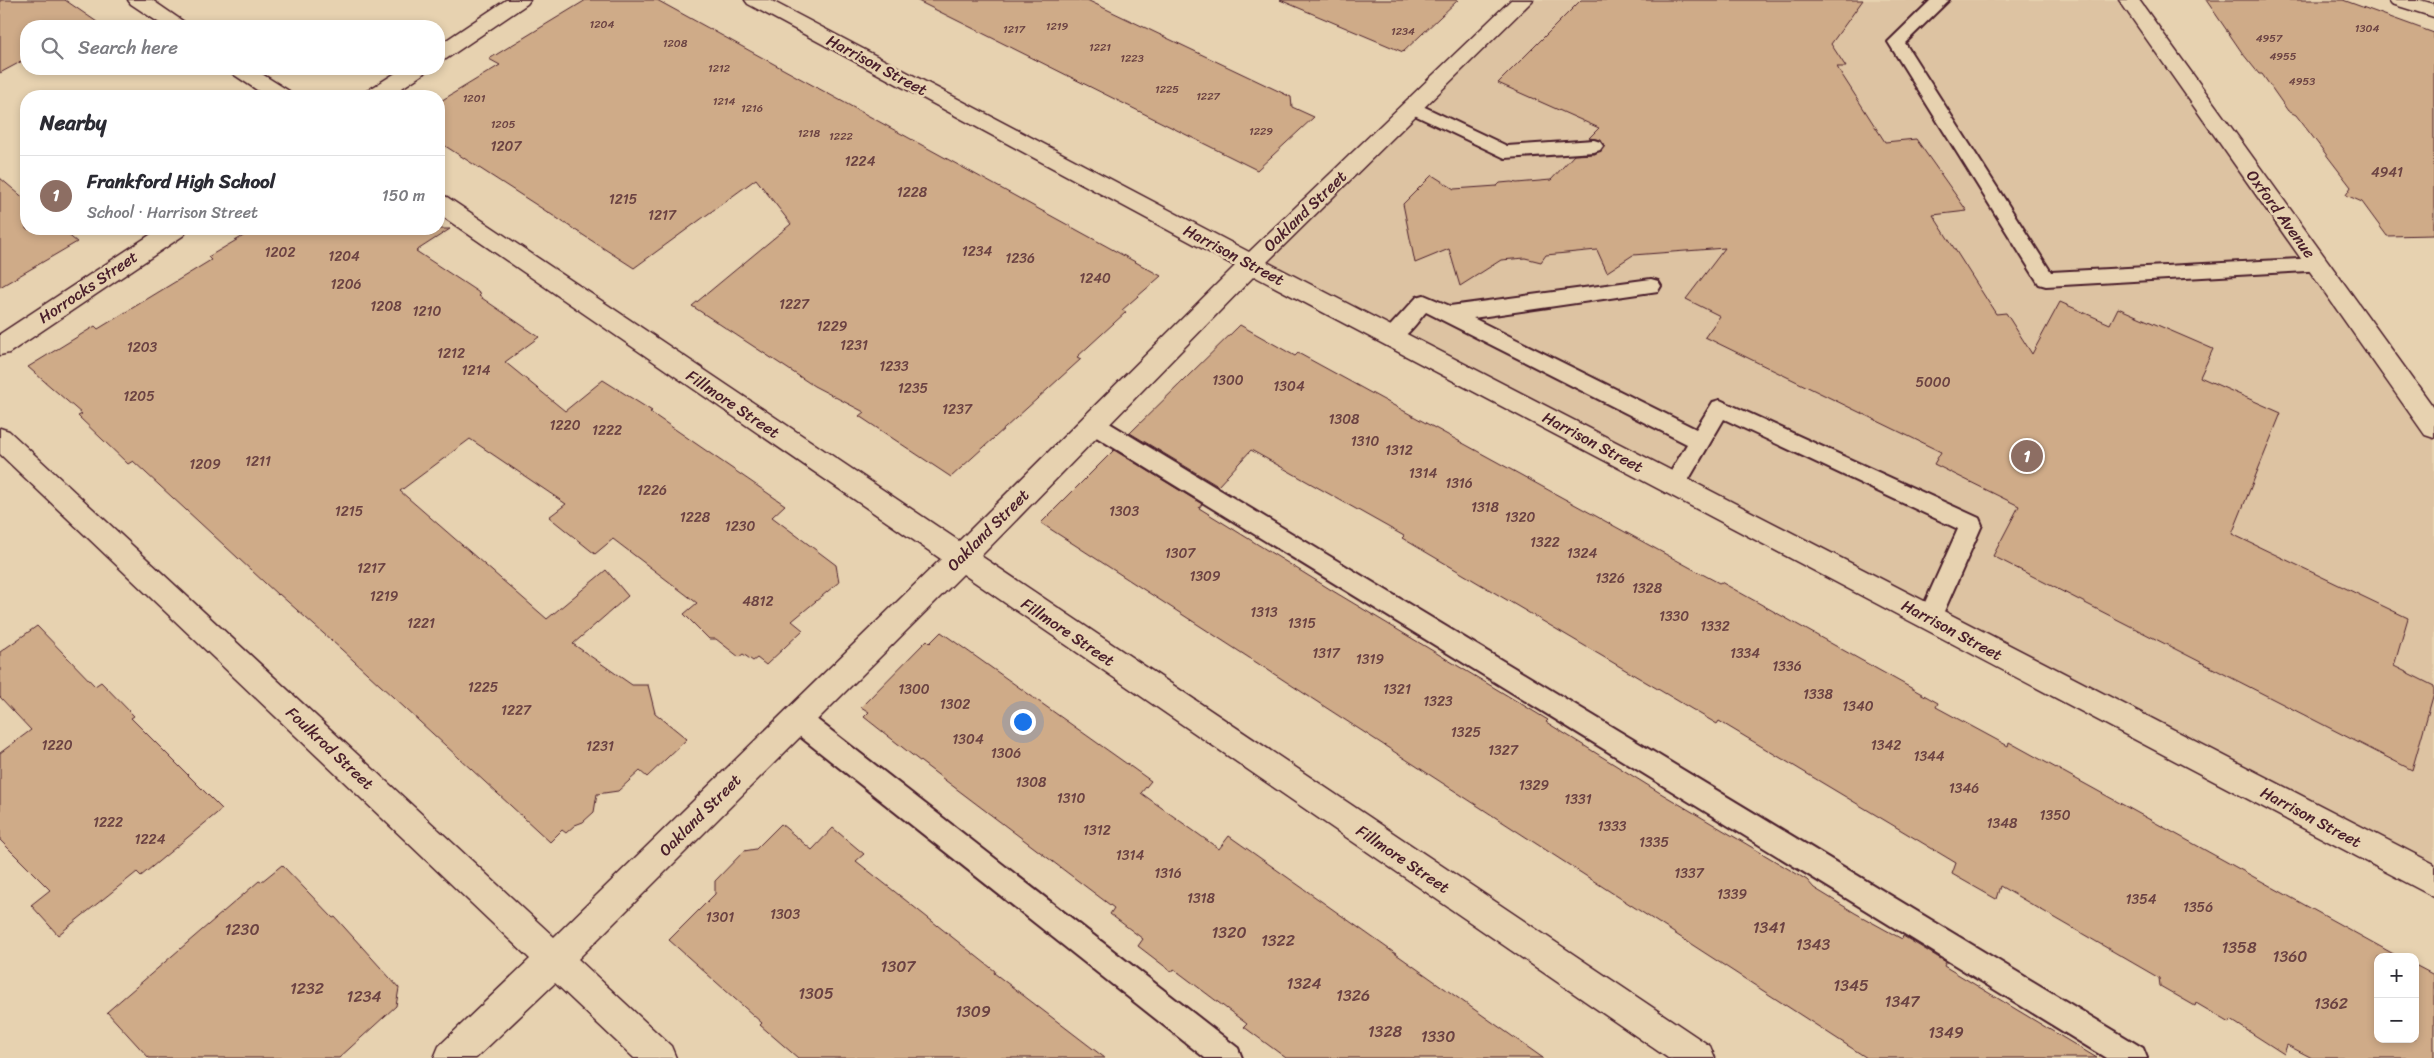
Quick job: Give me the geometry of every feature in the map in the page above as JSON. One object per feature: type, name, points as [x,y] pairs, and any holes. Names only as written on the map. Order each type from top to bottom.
[{"type":"street","points":[[138,0],[168,20]]},
{"type":"street","points":[[445,50],[520,0]]},
{"type":"street","name":"Harrison Street","points":[[754,0],[1251,264],[2434,881]]},
{"type":"street","name":"Oakland Street","points":[[451,1058],[555,959],[960,558],[1251,264],[1523,0]]},
{"type":"street","name":"Oxford Avenue","points":[[2129,0],[2434,428]]},
{"type":"street","points":[[2399,0],[2434,11]]},
{"type":"street","points":[[249,75],[272,90]]},
{"type":"street","points":[[384,90],[407,75]]},
{"type":"street","name":"Fillmore Street","points":[[445,207],[1698,1058]]},
{"type":"street","name":"Horrocks Street","points":[[0,346],[167,235]]},
{"type":"street","name":"Foulkrod Street","points":[[0,438],[659,1058]]},
{"type":"lane","points":[[1941,0],[1896,42],[2046,279],[2318,265]]},
{"type":"lane","points":[[1412,107],[1505,152],[1594,146]]},
{"type":"lane","points":[[1448,314],[1651,286]]},
{"type":"lane","points":[[1390,336],[1424,302],[1700,441]]},
{"type":"lane","points":[[1674,484],[1720,408],[1971,524],[1930,618]]},
{"type":"lane","points":[[1093,424],[2133,1058]]},
{"type":"lane","points":[[797,719],[1228,1058]]},
{"type":"shaded area","points":[[1523,0],[2129,0],[2434,428],[2434,881],[1251,264]]},
{"type":"building","points":[[0,0],[65,0],[94,20],[20,20],[20,62],[0,73]]},
{"type":"building","points":[[586,0],[657,0],[1161,276],[1122,310],[1126,312],[1077,357],[1081,359],[951,477],[859,416],[864,412],[814,386],[692,306],[791,224],[756,179],[634,268],[445,146],[445,98],[500,65],[489,59]]},
{"type":"building","points":[[916,0],[1087,0],[1291,97],[1292,107],[1314,117],[1257,170]]},
{"type":"building","points":[[1280,0],[1458,0],[1403,52]]},
{"type":"building","points":[[1581,0],[1863,0],[1831,44],[1846,67],[1837,67],[1885,142],[1916,139],[1967,211],[1933,215],[1996,314],[2006,313],[2032,354],[2060,302],[2110,324],[2118,308],[2213,349],[2200,377],[2281,413],[2232,534],[2408,618],[2394,666],[2434,686],[2434,693],[2412,770],[1993,556],[2019,506],[1934,464],[1941,452],[1705,337],[1720,316],[1686,299],[1725,248],[1633,255],[1607,272],[1597,250],[1546,255],[1541,262],[1525,258],[1501,260],[1460,286],[1449,249],[1415,263],[1403,204],[1432,175],[1454,189],[1497,186],[1500,183],[1551,180],[1574,155],[1595,154],[1604,147],[1601,140],[1589,138],[1599,128],[1498,83]]},
{"type":"building","points":[[2206,0],[2343,0],[2434,33],[2434,235],[2387,236],[2362,202],[2346,195],[2351,187],[2296,115],[2288,111],[2262,74],[2259,74],[2243,54]]},
{"type":"building","points":[[0,178],[20,195],[20,235],[68,235],[77,242],[0,287]]},
{"type":"building","points":[[245,235],[441,235],[416,251],[481,294],[479,296],[539,337],[505,362],[565,411],[603,380],[652,411],[650,412],[785,505],[772,517],[836,565],[839,582],[792,621],[803,630],[766,665],[757,658],[753,661],[743,654],[739,657],[716,639],[709,639],[684,614],[697,603],[613,539],[595,554],[549,517],[566,504],[470,439],[400,491],[547,619],[606,570],[628,596],[573,644],[632,685],[648,685],[655,713],[687,739],[647,777],[640,771],[618,791],[597,794],[594,812],[566,833],[562,830],[550,842],[341,649],[278,595],[133,461],[128,464],[78,416],[82,414],[28,367],[95,326],[98,329],[211,260],[208,257]]},
{"type":"building","points":[[1240,325],[1295,356],[1298,353],[1689,567],[1719,583],[1721,582],[1938,703],[1936,707],[2008,746],[2009,742],[2392,953],[2374,953],[2374,1043],[2419,1043],[2419,967],[2434,975],[2434,1058],[2312,1058],[2287,1045],[2284,1054],[2231,1020],[2230,1023],[2196,1003],[2195,1006],[2160,986],[2159,978],[2000,886],[1996,899],[1952,874],[1956,863],[1719,721],[1717,724],[1402,538],[1404,536],[1251,450],[1218,486],[1130,433]]},
{"type":"building","points":[[1114,450],[1202,504],[1199,508],[1333,591],[1548,720],[1546,722],[1657,791],[1807,880],[1814,888],[1855,913],[1902,939],[1903,936],[1946,962],[1944,966],[2097,1058],[1867,1058],[1041,523]]},
{"type":"building","points":[[37,626],[95,686],[101,682],[134,716],[131,718],[222,809],[141,876],[137,872],[58,935],[31,905],[50,890],[0,840],[0,753],[31,730],[0,697],[0,652]]},
{"type":"building","points":[[941,632],[1151,781],[1141,793],[1219,849],[1229,836],[1543,1058],[1286,1058],[1244,1027],[1247,1024],[1174,969],[1172,972],[1138,946],[1143,939],[1110,914],[1114,908],[864,717],[869,712],[861,707],[927,640],[930,643]]},
{"type":"building","points":[[781,824],[812,850],[833,828],[864,854],[856,861],[995,971],[994,973],[1105,1058],[798,1058],[760,1025],[762,1023],[669,940],[715,894],[715,881],[744,851],[756,849]]},
{"type":"building","points":[[282,865],[333,918],[335,917],[399,988],[396,1006],[339,1058],[149,1058],[107,1012],[259,881],[261,882]]},
{"type":"place","name":"Frankford High School","points":[[2027,456]]}]
